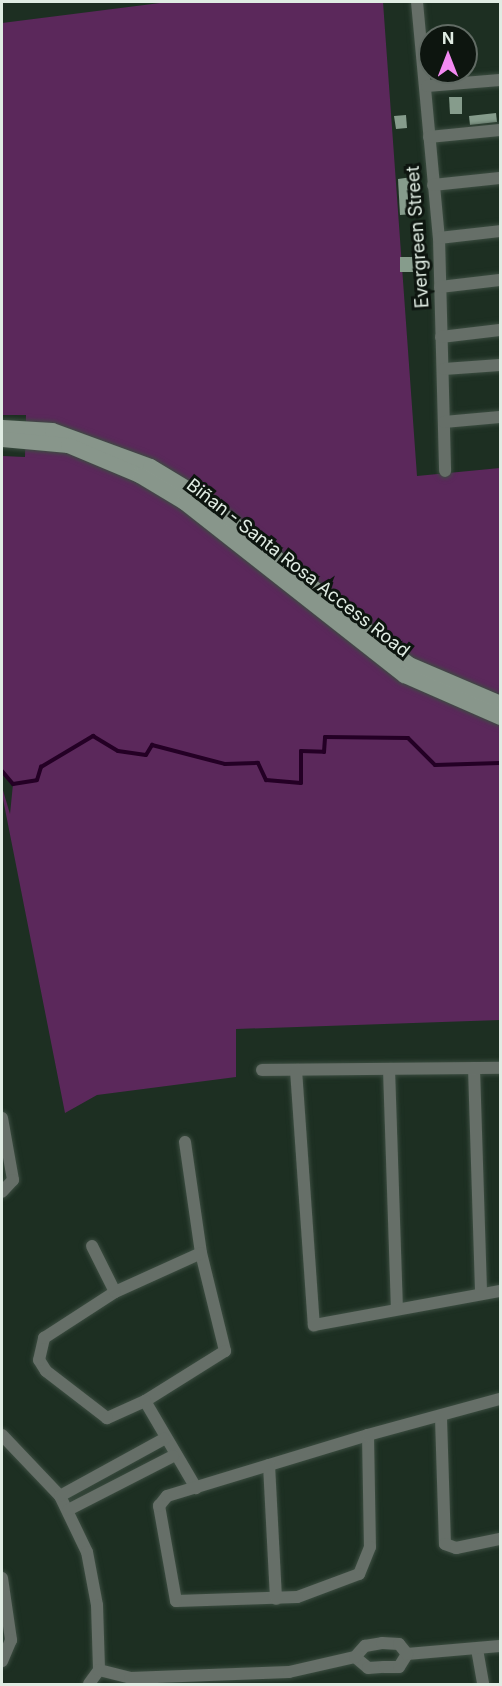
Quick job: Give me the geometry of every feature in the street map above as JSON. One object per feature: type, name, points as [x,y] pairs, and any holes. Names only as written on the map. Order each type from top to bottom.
[{"type":"main road","name":"Biñan - Santa Rosa Access Road","points":[[2,427],[95,441],[178,481],[379,650],[431,689],[501,717]]},
{"type":"main road","name":"Biñan - Santa Rosa Access Road","points":[[2,439],[52,435]]},
{"type":"main road","name":"Biñan - Santa Rosa Access Road","points":[[379,650],[501,703]]},
{"type":"street","name":"Evergreen Street","points":[[417,2],[427,86],[429,137],[439,238],[445,471]]},
{"type":"street","points":[[427,86],[501,80]]},
{"type":"street","points":[[429,137],[501,130]]},
{"type":"street","points":[[433,185],[501,178]]},
{"type":"street","points":[[439,238],[501,231]]},
{"type":"street","points":[[440,287],[501,280]]},
{"type":"street","points":[[441,337],[501,330]]},
{"type":"street","points":[[444,369],[501,365]]},
{"type":"street","points":[[444,423],[501,417]]},
{"type":"street","points":[[474,1068],[481,1292]]},
{"type":"street","points":[[262,1070],[501,1068]]},
{"type":"street","points":[[388,1069],[397,1309]]},
{"type":"street","points":[[296,1070],[314,1325],[481,1292],[501,1291]]},
{"type":"street","points":[[2,1118],[13,1180],[2,1192]]},
{"type":"street","points":[[185,1142],[201,1253],[225,1351],[145,1401],[101,1417],[39,1360],[44,1338],[115,1292],[201,1253]]},
{"type":"street","points":[[92,1246],[115,1292]]},
{"type":"street","points":[[368,1435],[368,1561],[347,1583],[276,1599],[176,1601],[159,1506],[167,1496],[368,1435],[441,1418],[501,1399]]},
{"type":"street","points":[[145,1401],[173,1456],[196,1488]]},
{"type":"street","points":[[441,1418],[445,1544],[456,1548],[501,1539]]},
{"type":"street","points":[[2,1435],[60,1496],[69,1510],[87,1552],[97,1605],[99,1670],[89,1684]]},
{"type":"street","points":[[60,1496],[164,1439]]},
{"type":"street","points":[[69,1510],[173,1456]]},
{"type":"street","points":[[269,1465],[276,1599]]},
{"type":"street","points":[[2,1578],[11,1640],[2,1661]]},
{"type":"street","points":[[99,1670],[130,1678],[279,1673],[355,1657],[365,1646],[382,1643],[399,1644],[407,1654]]},
{"type":"street","points":[[407,1654],[501,1646]]},
{"type":"street","points":[[477,1649],[483,1684]]},
{"type":"street","points":[[355,1657],[368,1668],[391,1667],[399,1666],[407,1654]]},
{"type":"shaded area","points":[[168,2],[383,2],[417,476],[500,468],[500,1020],[236,1029],[236,1077],[97,1095],[65,1113],[2,794],[2,787],[10,814],[13,784],[2,771],[2,456],[25,457],[26,415],[2,415],[2,23]]},
{"type":"building","points":[[449,97],[462,97],[462,114],[450,114]]},
{"type":"building","points":[[496,113],[497,122],[470,125],[469,116]]},
{"type":"building","points":[[406,115],[407,128],[396,129],[394,116]]},
{"type":"building","points":[[412,177],[413,214],[400,215],[398,179]]},
{"type":"building","points":[[400,257],[418,257],[418,272],[400,272]]},
{"type":"waterway","points":[[2,771],[13,784],[37,780],[41,767],[93,736],[118,751],[146,755],[152,745],[225,764],[258,763],[266,780],[301,783],[301,751],[324,752],[325,737],[408,738],[435,765],[500,763]]}]
